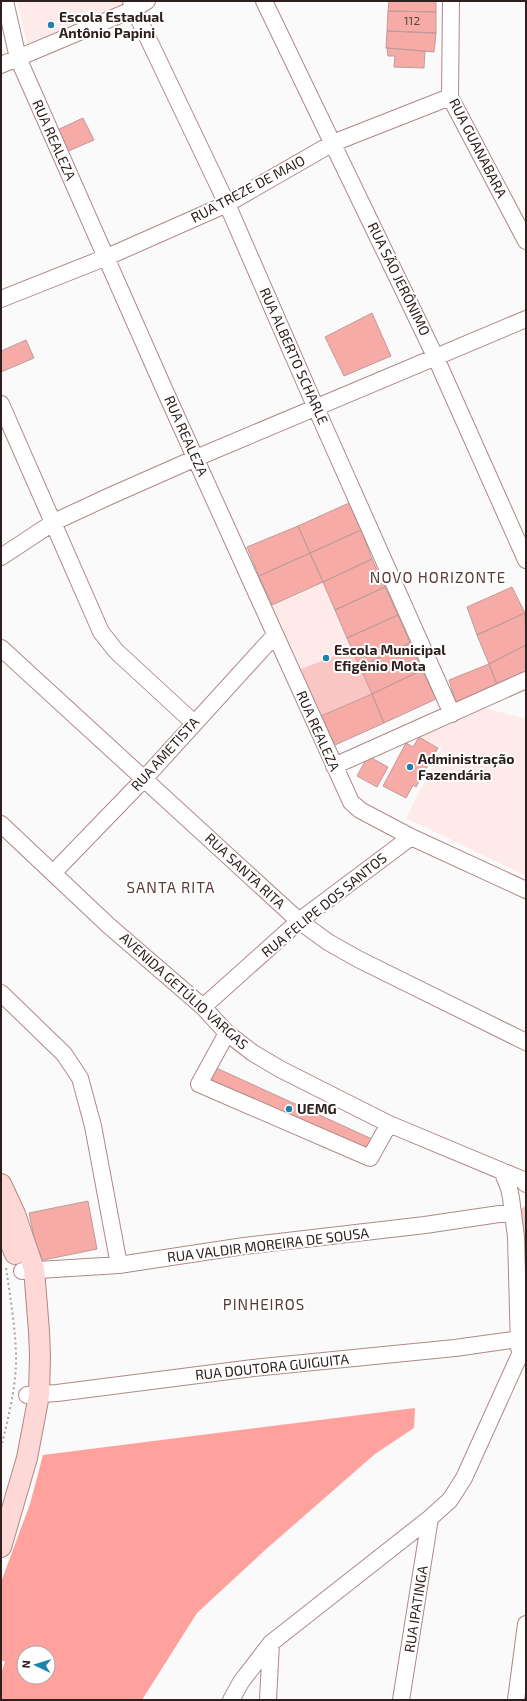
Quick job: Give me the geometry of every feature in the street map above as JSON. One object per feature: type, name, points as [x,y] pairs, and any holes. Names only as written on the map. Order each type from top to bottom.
[{"type":"main road","points":[[1,1184],[15,1214],[20,1268]]},
{"type":"main road","points":[[1,1219],[20,1268],[40,1331],[27,1458],[1,1547]]},
{"type":"main road","points":[[1,1510],[20,1437],[33,1395]]},
{"type":"street","name":"RUA REALEZA","points":[[4,1],[18,58],[351,802],[360,810],[411,837],[526,890]]},
{"type":"street","name":"RUA SÃO JERÔNIMO","points":[[264,1],[435,356],[526,560]]},
{"type":"street","name":"RUA GUANABARA","points":[[451,1],[450,97],[526,241]]},
{"type":"street","points":[[1,65],[137,4]]},
{"type":"street","name":"RUA ALBERTO SCHARLE","points":[[137,4],[452,714]]},
{"type":"street","name":"RUA TREZE DE MAIO","points":[[1,299],[107,257],[227,204],[333,143],[450,97]]},
{"type":"street","points":[[1,557],[54,522],[196,458],[435,356],[526,319]]},
{"type":"street","points":[[1,404],[101,632],[116,651],[194,723]]},
{"type":"street","name":"RUA AMETISTA","points":[[54,872],[144,778],[275,635]]},
{"type":"street","name":"RUA SANTA RITA","points":[[1,648],[299,921],[328,942],[358,959],[526,1042]]},
{"type":"street","points":[[334,766],[526,680]]},
{"type":"street","name":"AVENIDA GETÚLIO VARGAS","points":[[1,824],[54,872],[108,925],[203,1007],[227,1033],[253,1053],[280,1069],[389,1124],[521,1179],[526,1184]]},
{"type":"street","name":"RUA FELIPE DOS SANTOS","points":[[203,1007],[299,921],[411,837]]},
{"type":"street","points":[[1,992],[64,1054],[80,1078],[94,1126],[119,1265]]},
{"type":"street","points":[[227,1033],[200,1084],[370,1158],[389,1124]]},
{"type":"street","points":[[231,1700],[241,1682],[271,1643],[430,1518],[450,1500],[464,1478],[522,1343],[522,1296],[513,1212],[509,1188],[502,1171]]},
{"type":"street","points":[[513,1212],[517,1205],[526,1199]]},
{"type":"street","name":"RUA VALDIR MOREIRA DE SOUSA","points":[[20,1268],[119,1265],[244,1246],[425,1225],[513,1212]]},
{"type":"street","name":"RUA DOUTORA GUIGUITA","points":[[33,1395],[253,1368],[522,1343]]},
{"type":"street","name":"RUA IPATINGA","points":[[401,1700],[430,1518]]},
{"type":"street","points":[[516,1700],[526,1624]]},
{"type":"street","points":[[268,1700],[271,1643]]},
{"type":"path","points":[[1,1448],[10,1410],[16,1355],[12,1310],[20,1268]]},
{"type":"shaded area","name":"Escola Estadual Antônio Papini","points":[[17,1],[129,1],[130,4],[28,45]]},
{"type":"shaded area","name":"Escola Municipal Efigênio Mota","points":[[323,582],[372,694],[321,716],[272,605]]},
{"type":"shaded area","points":[[352,649],[372,694],[321,716],[301,669]]},
{"type":"shaded area","points":[[481,707],[526,719],[526,876],[406,818],[442,748],[419,737]]},
{"type":"shaded area","points":[[526,1206],[526,1288],[523,1281],[520,1209]]},
{"type":"shaded area","points":[[415,1408],[414,1428],[375,1454],[264,1551],[197,1613],[142,1700],[1,1700],[1,1673],[5,1662],[1,1660],[1,1582],[30,1504],[43,1455]]},
{"type":"building","points":[[389,1],[436,1],[436,12],[388,11]]},
{"type":"building","points":[[388,11],[436,12],[436,33],[387,31]]},
{"type":"building","points":[[387,31],[436,33],[434,52],[386,48]]},
{"type":"building","points":[[387,48],[425,51],[424,68],[394,67],[395,56],[388,56]]},
{"type":"building","points":[[83,118],[94,140],[64,153],[55,131]]},
{"type":"building","points":[[372,313],[391,356],[344,376],[325,337]]},
{"type":"building","points":[[26,340],[34,358],[1,372],[1,351]]},
{"type":"building","points":[[349,503],[361,530],[310,553],[298,526]]},
{"type":"building","points":[[298,526],[310,553],[259,576],[247,547]]},
{"type":"building","points":[[361,530],[372,559],[323,582],[310,553]]},
{"type":"building","points":[[310,553],[323,582],[272,605],[259,576]]},
{"type":"building","points":[[372,559],[385,587],[335,610],[323,582]]},
{"type":"building","points":[[385,587],[398,615],[347,638],[335,610]]},
{"type":"building","points":[[512,587],[525,613],[477,635],[467,607]]},
{"type":"building","points":[[525,613],[526,645],[489,664],[477,635]]},
{"type":"building","points":[[398,615],[410,643],[360,667],[347,638]]},
{"type":"building","points":[[410,643],[422,670],[372,694],[360,667]]},
{"type":"building","points":[[526,645],[526,676],[499,690],[489,664]]},
{"type":"building","points":[[489,664],[499,690],[457,706],[449,680]]},
{"type":"building","points":[[422,670],[436,699],[384,723],[372,694]]},
{"type":"building","points":[[372,694],[384,723],[335,745],[321,716]]},
{"type":"building","name":"Administração Fazendária","points":[[419,737],[438,748],[416,787],[413,785],[406,798],[383,786],[406,743],[413,747]]},
{"type":"building","points":[[368,756],[388,767],[377,787],[357,776]]},
{"type":"building","name":"UEMG","points":[[212,1066],[372,1139],[367,1152],[206,1080]]},
{"type":"building","points":[[88,1201],[97,1249],[39,1261],[29,1213]]},
{"type":"place","name":"Escola Estadual Antônio Papini","points":[[51,25]]},
{"type":"place","name":"Escola Municipal Efigênio Mota","points":[[326,658]]},
{"type":"place","name":"Administração Fazendária","points":[[410,767]]},
{"type":"place","name":"UEMG","points":[[289,1109]]},
{"type":"district","name":"NOVO HORIZONTE","points":[[438,578]]},
{"type":"district","name":"SANTA RITA","points":[[171,888]]},
{"type":"district","name":"PINHEIROS","points":[[264,1305]]}]
